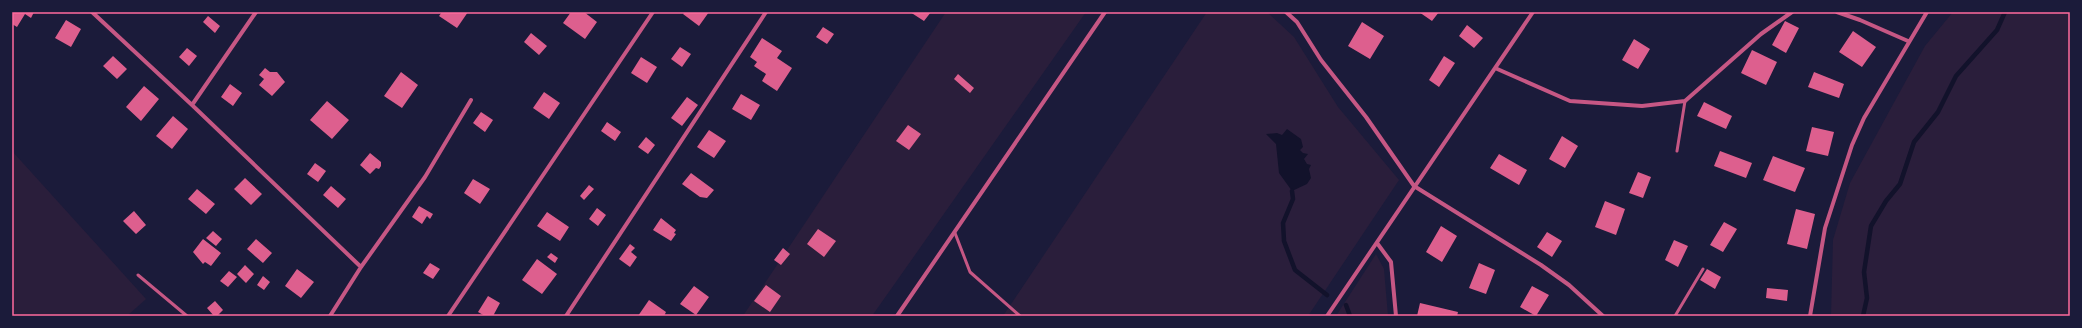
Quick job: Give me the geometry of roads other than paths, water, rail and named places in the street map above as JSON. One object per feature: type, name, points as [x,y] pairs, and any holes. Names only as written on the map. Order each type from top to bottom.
[{"type":"street","points":[[92,12],[192,105],[360,267]]},
{"type":"street","points":[[192,105],[256,12]]},
{"type":"street","points":[[448,316],[653,12]]},
{"type":"street","points":[[566,316],[766,12]]},
{"type":"street","points":[[897,316],[955,233],[979,194],[1105,12]]},
{"type":"street","points":[[1286,12],[1296,22],[1321,60],[1366,117],[1414,186],[1541,265],[1569,285],[1603,316]]},
{"type":"street","points":[[1327,316],[1533,12]]},
{"type":"street","points":[[1495,68],[1570,101],[1642,106],[1685,101],[1761,34],[1792,12]]},
{"type":"street","points":[[1837,12],[1860,20],[1908,41]]},
{"type":"street","points":[[1810,316],[1825,228],[1852,145],[1864,118],[1908,41],[1927,12]]},
{"type":"street","points":[[330,316],[360,267],[425,177],[471,100]]},
{"type":"street","points":[[1377,243],[1392,262],[1396,316]]},
{"type":"lane","points":[[1677,151],[1685,101]]},
{"type":"lane","points":[[955,233],[970,272],[1020,316]]},
{"type":"lane","points":[[1674,316],[1703,269]]},
{"type":"lane","points":[[138,275],[187,316]]},
{"type":"waterway","points":[[1863,316],[1867,298],[1864,272],[1871,226],[1886,201],[1900,184],[1914,142],[1938,112],[1956,76],[1997,30],[2005,12]]},
{"type":"waterway","points":[[1292,191],[1293,199],[1283,223],[1284,241],[1295,270],[1327,295]]},
{"type":"waterway","points":[[1346,305],[1350,316]]}]
